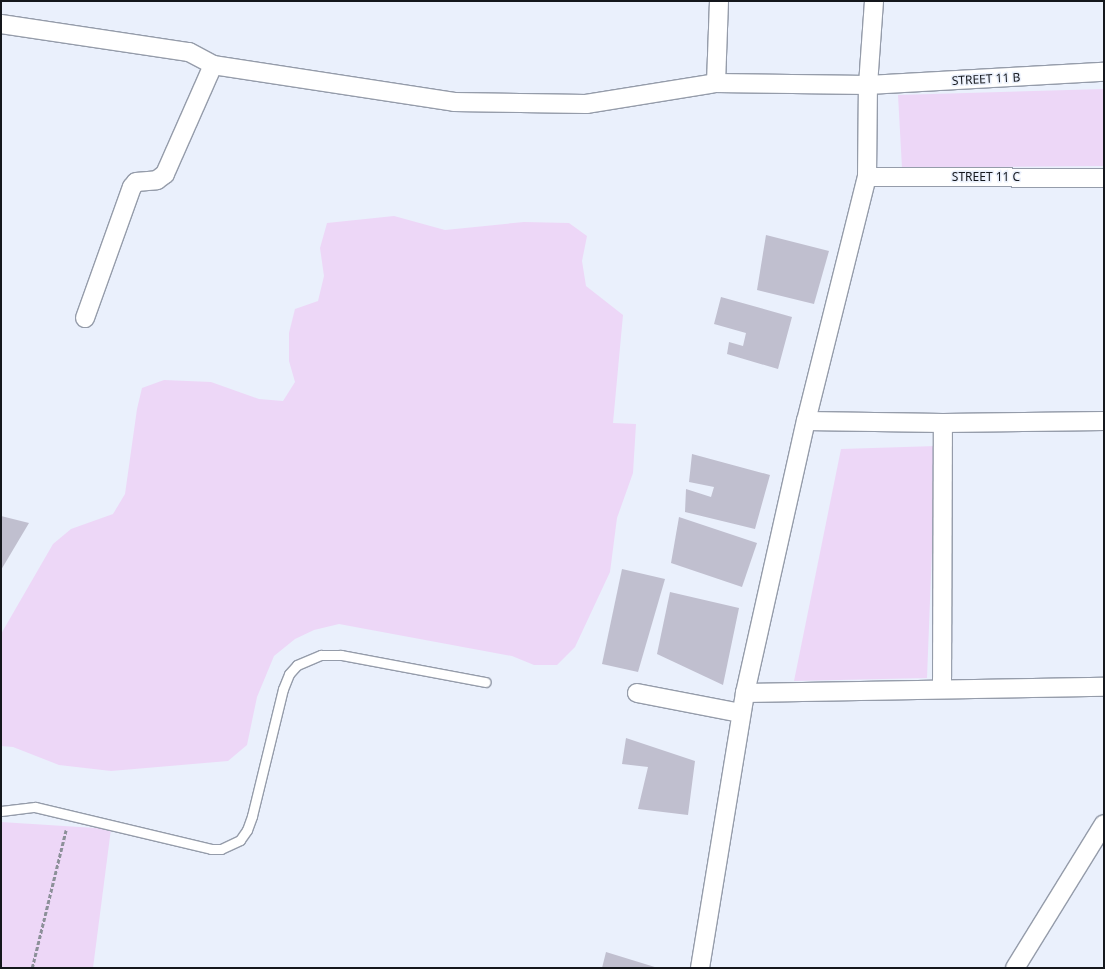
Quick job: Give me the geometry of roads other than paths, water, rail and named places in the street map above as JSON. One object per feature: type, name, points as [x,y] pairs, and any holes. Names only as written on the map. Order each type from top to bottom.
[{"type":"street","points":[[716,83],[719,1]]},
{"type":"street","points":[[700,968],[745,693],[806,421],[867,177],[868,85],[874,1]]},
{"type":"street","name":"STREET 11 B","points":[[1,24],[189,52],[213,65],[454,102],[586,104],[716,83],[868,85],[1104,72]]},
{"type":"street","points":[[85,318],[132,187],[136,182],[157,180],[165,174],[213,65]]},
{"type":"street","name":"STREET 11 C","points":[[867,177],[1104,178]]},
{"type":"street","points":[[806,421],[943,423],[1104,421]]},
{"type":"street","points":[[942,690],[943,423]]},
{"type":"street","points":[[745,693],[1104,687]]},
{"type":"street","points":[[637,693],[741,713]]},
{"type":"street","points":[[1015,968],[1104,824]]},
{"type":"lane","points":[[1,811],[35,807],[70,814],[211,849],[230,846],[247,830],[252,816],[283,689],[289,674],[297,665],[321,655],[341,655],[485,682]]}]
